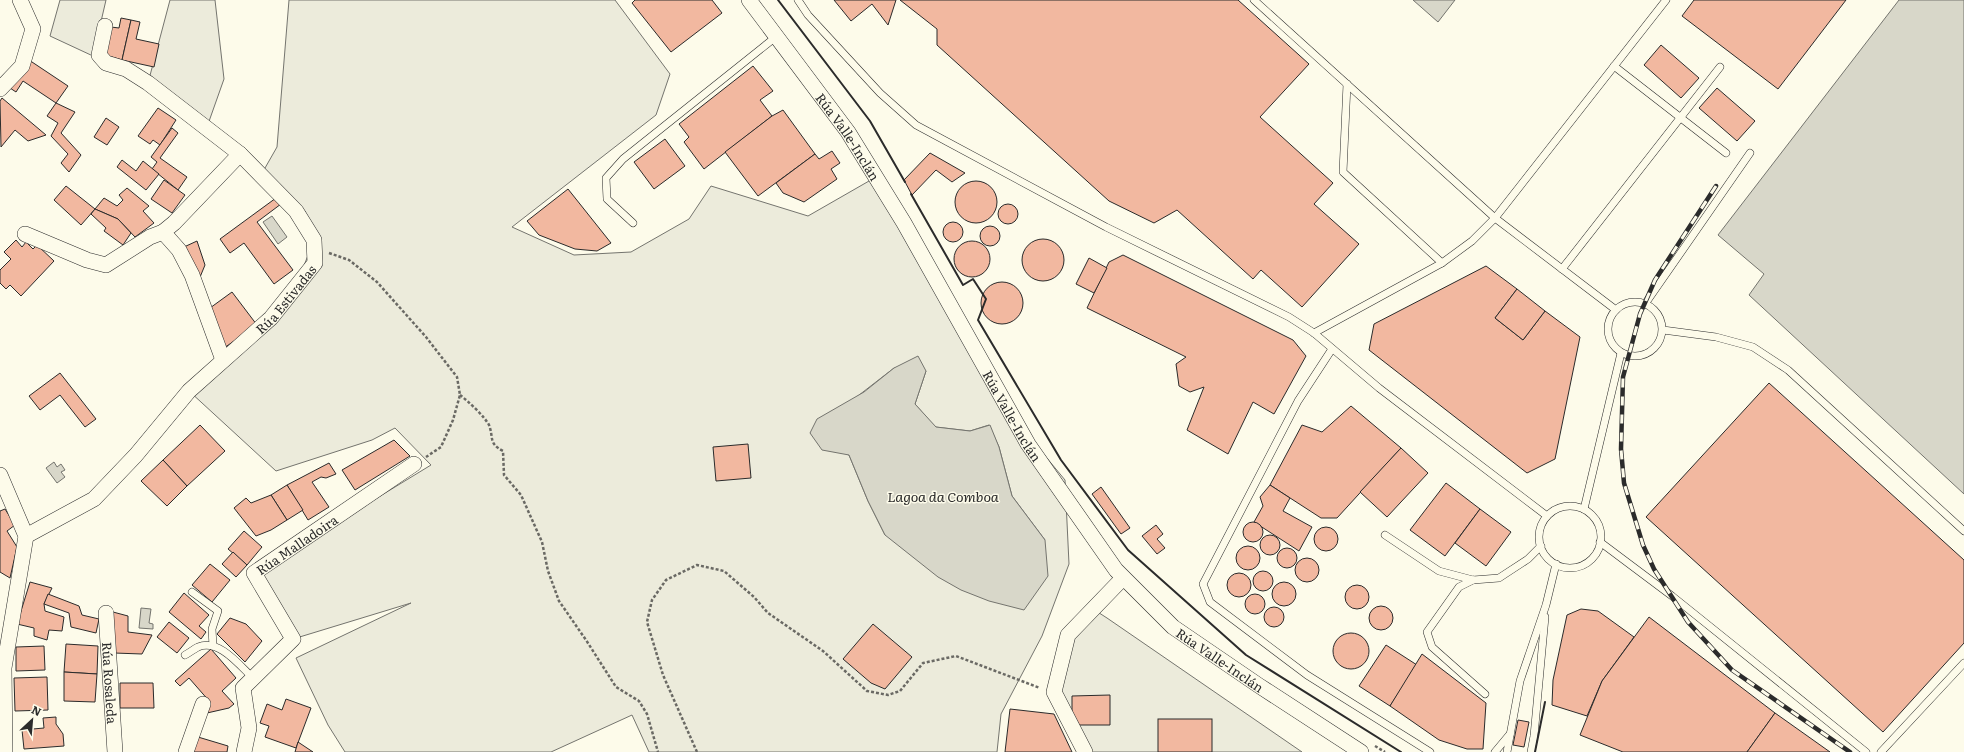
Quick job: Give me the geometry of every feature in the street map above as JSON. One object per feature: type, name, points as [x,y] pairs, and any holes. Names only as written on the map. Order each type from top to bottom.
[{"type":"street","points":[[0,89],[22,66],[32,29],[20,0]]},
{"type":"street","name":"Rúa Valle-Inclán","points":[[749,0],[848,132],[904,223],[1028,444],[1116,570],[1173,627],[1258,685],[1366,748]]},
{"type":"street","name":"Rúa Estivadas","points":[[26,536],[94,499],[136,455],[189,390],[271,318],[315,263],[314,240],[296,211],[240,154],[148,83],[126,69],[106,63],[99,55],[105,26]]},
{"type":"street","points":[[24,234],[87,260],[106,265],[150,237],[163,232],[174,223],[240,154]]},
{"type":"street","points":[[163,232],[179,250],[192,275],[223,360]]},
{"type":"street","name":"Rúa Malladoira","points":[[244,752],[249,728],[243,688],[293,640],[254,573],[414,464]]},
{"type":"street","points":[[0,475],[26,536],[4,668],[6,752]]},
{"type":"street","points":[[1085,752],[1054,692],[1068,635],[1123,578]]},
{"type":"street","name":"Rúa Rosaleda","points":[[106,613],[115,752]]},
{"type":"street","points":[[186,752],[203,704]]},
{"type":"lane","points":[[798,0],[808,15],[880,93],[916,125],[1106,226],[1289,317],[1314,334],[1379,388],[1547,516]]},
{"type":"lane","points":[[1254,0],[1495,218],[1616,310]]},
{"type":"lane","points":[[1314,334],[1442,263],[1472,241],[1495,218],[1666,0]]},
{"type":"lane","points":[[633,223],[607,199],[606,178],[623,159],[777,36]]},
{"type":"lane","points":[[1614,66],[1726,153]]},
{"type":"lane","points":[[1562,269],[1720,67]]},
{"type":"lane","points":[[1347,84],[1343,172],[1442,263]]},
{"type":"lane","points":[[1645,304],[1750,153]]},
{"type":"lane","points":[[1630,302],[1645,304],[1653,308],[1659,314],[1663,330],[1659,344],[1649,354],[1635,357],[1621,353],[1610,340],[1608,332],[1611,316],[1616,310],[1630,302]]},
{"type":"lane","points":[[1663,330],[1716,337],[1753,348],[1788,370],[1964,531]]},
{"type":"lane","points":[[1332,349],[1298,401],[1203,584],[1210,602],[1307,675],[1430,752]]},
{"type":"lane","points":[[1584,509],[1621,353]]},
{"type":"lane","points":[[1568,506],[1584,509],[1592,515],[1600,532],[1600,542],[1597,551],[1592,559],[1584,565],[1575,568],[1556,564],[1547,557],[1541,546],[1540,530],[1547,516],[1560,508],[1568,506]]},
{"type":"lane","points":[[1385,535],[1439,571],[1473,580],[1499,578],[1528,559],[1541,546]]},
{"type":"lane","points":[[1600,542],[1672,596],[1866,752]]},
{"type":"lane","points":[[1507,752],[1520,681],[1546,605],[1556,564]]},
{"type":"lane","points":[[1473,580],[1459,587],[1427,632],[1432,647],[1485,694]]},
{"type":"lane","points":[[192,592],[218,611],[212,629],[213,646]]},
{"type":"lane","points":[[1531,752],[1534,736],[1546,605]]},
{"type":"lane","points":[[185,655],[200,646],[213,646],[223,650],[253,678]]},
{"type":"lane","points":[[1881,752],[1964,663]]},
{"type":"lane","points":[[1495,752],[1511,732]]},
{"type":"path","points":[[315,251],[329,252],[349,260],[378,282],[426,337],[457,377],[460,395],[454,420],[441,447],[414,464]]},
{"type":"path","points":[[460,395],[468,401],[489,425],[490,436],[495,447],[503,451],[504,475],[521,495],[542,542],[548,571],[559,601],[616,687],[639,701],[647,714],[658,752]]},
{"type":"path","points":[[697,752],[663,675],[647,622],[652,600],[666,580],[697,565],[724,571],[754,597],[768,613],[823,651],[867,690],[888,695],[900,691],[923,664],[956,656],[1026,683],[1054,692]]},
{"type":"path","points":[[1366,748],[1385,752]]},
{"type":"shaded area","points":[[60,0],[106,0],[93,56],[50,36]]},
{"type":"shaded area","points":[[170,0],[215,0],[224,79],[207,127],[148,83]]},
{"type":"shaded area","points":[[289,0],[615,0],[670,74],[656,115],[512,227],[574,255],[631,252],[689,219],[711,186],[808,216],[876,177],[1013,417],[1065,480],[1069,564],[1042,636],[1001,714],[997,752],[649,752],[632,715],[551,752],[345,752],[328,725],[296,658],[411,603],[293,639],[254,573],[431,465],[395,428],[372,440],[276,471],[189,391],[296,286],[314,240],[296,211],[306,212],[261,175],[277,147]],"holes":[[[894,368],[926,371],[915,404],[935,427],[970,431],[989,425],[999,447],[1012,496],[1045,540],[885,535],[868,501],[849,455],[810,433]]]},
{"type":"shaded area","points":[[1093,609],[1302,752],[1086,752],[1054,692],[1068,635]]},
{"type":"water","points":[[1413,0],[1455,0],[1438,22]]},
{"type":"water","points":[[1899,0],[1964,0],[1964,494],[1749,295],[1764,274],[1718,235]]},
{"type":"water","points":[[272,216],[287,237],[278,244],[263,222]]},
{"type":"water","name":"Lagoa da Comboa","points":[[918,356],[926,371],[915,404],[936,427],[970,431],[990,425],[999,447],[1012,496],[1045,540],[1048,576],[1024,610],[989,601],[961,590],[938,577],[885,535],[868,501],[849,455],[822,450],[810,433],[817,419],[864,392],[894,368]]},
{"type":"water","points":[[54,462],[57,467],[61,464],[65,470],[61,472],[65,477],[57,483],[46,468]]},
{"type":"water","points":[[141,608],[151,609],[149,623],[153,624],[153,629],[139,628]]},
{"type":"building","points":[[635,0],[712,0],[722,13],[671,52],[632,3]]},
{"type":"building","points":[[834,0],[896,0],[888,25],[872,4],[851,21]]},
{"type":"building","points":[[900,0],[1238,0],[1309,64],[1260,117],[1333,183],[1314,204],[1359,244],[1302,307],[1261,270],[1253,279],[1177,210],[1154,223],[1109,201],[937,45],[937,29]]},
{"type":"building","points":[[1694,0],[1846,0],[1778,89],[1682,16]]},
{"type":"building","points":[[121,18],[131,20],[122,60],[105,55],[111,27],[119,28]]},
{"type":"building","points":[[131,20],[140,22],[136,39],[159,44],[154,67],[122,60]]},
{"type":"building","points":[[1661,45],[1699,78],[1681,98],[1644,65]]},
{"type":"building","points":[[29,60],[68,86],[56,103],[23,81],[16,92],[10,88]]},
{"type":"building","points":[[753,66],[773,91],[760,100],[772,116],[704,169],[684,142],[689,137],[679,124]]},
{"type":"building","points":[[1717,88],[1755,121],[1737,141],[1699,108]]},
{"type":"building","points":[[2,98],[46,135],[28,141],[15,130],[1,147],[0,101]]},
{"type":"building","points":[[56,103],[75,112],[61,133],[81,155],[69,172],[61,163],[68,154],[51,136],[58,123],[47,116]]},
{"type":"building","points":[[158,108],[176,120],[160,145],[153,140],[150,144],[138,136]]},
{"type":"building","points":[[783,110],[815,154],[758,196],[725,152],[772,116]]},
{"type":"building","points":[[106,118],[119,127],[107,145],[94,137]]},
{"type":"building","points":[[172,128],[178,133],[160,158],[187,177],[178,190],[152,169],[157,162],[151,157]]},
{"type":"building","points":[[665,139],[685,166],[654,189],[634,162]]},
{"type":"building","points":[[832,151],[840,163],[831,169],[837,179],[804,202],[783,193],[776,183],[815,154],[819,159]]},
{"type":"building","points":[[930,153],[965,173],[952,182],[936,170],[912,195],[904,180]]},
{"type":"building","points":[[122,160],[136,171],[143,161],[159,174],[146,190],[117,167]]},
{"type":"building","points":[[164,180],[185,195],[172,213],[151,199]]},
{"type":"building","points":[[972,181],[980,181],[988,184],[994,190],[997,202],[994,214],[988,220],[980,223],[972,223],[964,220],[958,214],[955,206],[955,198],[958,190],[964,184]]},
{"type":"building","points":[[66,186],[95,209],[81,225],[54,200]]},
{"type":"building","points":[[127,188],[149,206],[143,211],[154,223],[135,237],[118,219],[95,209],[104,198],[117,206],[123,200],[119,195]]},
{"type":"building","points":[[568,189],[611,243],[597,251],[575,249],[539,235],[527,221]]},
{"type":"building","points":[[276,198],[281,204],[257,222],[293,270],[274,284],[244,243],[230,253],[220,239]]},
{"type":"building","points":[[1008,204],[1015,207],[1018,214],[1015,221],[1008,224],[1001,221],[998,214],[1001,207]]},
{"type":"building","points":[[95,209],[118,219],[131,233],[123,245],[104,231],[106,228],[91,214]]},
{"type":"building","points":[[953,222],[960,225],[963,232],[960,239],[953,242],[946,239],[943,232],[946,225]]},
{"type":"building","points":[[990,226],[997,229],[1000,236],[997,243],[990,246],[983,243],[980,236],[983,229]]},
{"type":"building","points":[[1039,239],[1047,239],[1055,242],[1061,248],[1064,260],[1061,272],[1055,278],[1047,281],[1039,281],[1031,278],[1025,272],[1022,264],[1022,256],[1025,248],[1031,242]]},
{"type":"building","points":[[16,240],[22,247],[26,242],[33,249],[37,245],[54,261],[21,296],[10,285],[6,289],[0,283],[0,270],[11,259],[4,252]]},
{"type":"building","points":[[197,241],[205,265],[198,282],[184,247]]},
{"type":"building","points":[[972,241],[982,244],[987,249],[990,259],[987,269],[982,274],[972,277],[962,274],[957,269],[954,259],[957,249],[962,244]]},
{"type":"building","points":[[1123,255],[1293,340],[1306,356],[1274,414],[1253,402],[1228,454],[1187,430],[1204,387],[1190,392],[1179,386],[1176,364],[1186,357],[1087,308],[1109,262]]},
{"type":"building","points":[[1089,258],[1107,268],[1094,293],[1076,284]]},
{"type":"building","points":[[1486,266],[1517,289],[1495,318],[1523,340],[1545,311],[1580,337],[1555,459],[1527,473],[1369,350],[1374,324]]},
{"type":"building","points":[[998,282],[1006,282],[1014,285],[1020,291],[1023,303],[1020,315],[1014,321],[1006,324],[998,324],[990,321],[984,315],[981,307],[981,299],[984,291],[990,285]]},
{"type":"building","points":[[1517,289],[1545,311],[1523,340],[1495,318]]},
{"type":"building","points":[[232,292],[257,325],[224,348],[210,308]]},
{"type":"building","points":[[60,373],[96,419],[85,427],[60,395],[40,410],[29,396]]},
{"type":"building","points":[[1769,383],[1964,560],[1964,643],[1883,732],[1646,517]]},
{"type":"building","points":[[1351,406],[1401,448],[1337,518],[1321,518],[1270,485],[1302,425],[1322,432]]},
{"type":"building","points":[[200,425],[225,451],[187,486],[163,460]]},
{"type":"building","points":[[394,440],[410,456],[355,490],[342,470]]},
{"type":"building","points":[[748,444],[751,478],[716,481],[713,447]]},
{"type":"building","points":[[1401,448],[1428,473],[1387,517],[1360,492]]},
{"type":"building","points":[[163,460],[187,486],[167,506],[141,481]]},
{"type":"building","points":[[329,463],[336,474],[326,478],[321,477],[312,482],[329,507],[308,520],[287,485]]},
{"type":"building","points":[[1446,483],[1480,509],[1445,556],[1410,530]]},
{"type":"building","points":[[287,485],[303,510],[287,520],[271,495]]},
{"type":"building","points":[[1270,485],[1290,498],[1283,511],[1312,527],[1299,551],[1254,522],[1263,506],[1260,497]]},
{"type":"building","points":[[1101,487],[1130,528],[1121,534],[1092,494]]},
{"type":"building","points":[[271,495],[287,520],[271,530],[256,536],[234,508],[246,498],[251,503]]},
{"type":"building","points":[[5,509],[15,525],[7,531],[17,547],[10,578],[0,572],[0,511]]},
{"type":"building","points":[[1480,509],[1511,532],[1486,566],[1455,543]]},
{"type":"building","points":[[1253,522],[1260,525],[1263,532],[1260,539],[1253,542],[1246,539],[1243,532],[1246,525]]},
{"type":"building","points":[[1156,525],[1163,534],[1157,539],[1165,548],[1157,554],[1142,536]]},
{"type":"building","points":[[1326,527],[1335,530],[1338,539],[1335,548],[1326,551],[1317,548],[1314,539],[1317,530]]},
{"type":"building","points":[[244,531],[262,547],[247,565],[228,549]]},
{"type":"building","points":[[1270,535],[1277,538],[1280,545],[1277,552],[1270,555],[1263,552],[1260,545],[1263,538]]},
{"type":"building","points":[[1248,546],[1257,549],[1260,558],[1257,567],[1248,570],[1239,567],[1236,558],[1239,549]]},
{"type":"building","points":[[1287,548],[1294,551],[1297,558],[1294,565],[1287,568],[1280,565],[1277,558],[1280,551]]},
{"type":"building","points":[[233,552],[247,565],[236,577],[222,564]]},
{"type":"building","points":[[1307,558],[1316,561],[1319,570],[1316,579],[1307,582],[1298,579],[1295,570],[1298,561]]},
{"type":"building","points":[[210,564],[230,580],[212,602],[192,585]]},
{"type":"building","points":[[1263,571],[1270,574],[1273,581],[1270,588],[1263,591],[1256,588],[1253,581],[1256,574]]},
{"type":"building","points":[[1239,573],[1248,576],[1251,585],[1248,594],[1239,597],[1230,594],[1227,585],[1230,576]]},
{"type":"building","points":[[30,582],[52,588],[44,604],[45,611],[64,617],[62,631],[49,630],[47,640],[34,636],[34,628],[17,624]]},
{"type":"building","points":[[1284,582],[1293,585],[1296,594],[1293,603],[1284,606],[1275,603],[1272,594],[1275,585]]},
{"type":"building","points":[[1357,585],[1366,588],[1369,597],[1366,606],[1357,609],[1348,606],[1345,597],[1348,588]]},
{"type":"building","points":[[184,593],[209,615],[199,626],[206,632],[201,639],[169,612]]},
{"type":"building","points":[[48,594],[79,606],[82,615],[99,619],[96,633],[71,627],[69,613],[44,604]]},
{"type":"building","points":[[1255,594],[1262,597],[1265,604],[1262,611],[1255,614],[1248,611],[1245,604],[1248,597]]},
{"type":"building","points":[[1381,606],[1390,609],[1393,618],[1390,627],[1381,630],[1372,627],[1369,618],[1372,609]]},
{"type":"building","points":[[1274,607],[1281,610],[1284,617],[1281,624],[1274,627],[1267,624],[1264,617],[1267,610]]},
{"type":"building","points":[[1581,609],[1598,611],[1634,637],[1602,681],[1587,716],[1552,705],[1553,680],[1567,615]]},
{"type":"building","points":[[113,612],[128,616],[128,632],[152,635],[142,654],[114,653]]},
{"type":"building","points":[[1649,617],[1775,713],[1747,752],[1623,752],[1580,735],[1602,681]]},
{"type":"building","points":[[230,618],[246,624],[262,641],[245,662],[217,634]]},
{"type":"building","points":[[169,622],[189,638],[177,653],[157,637]]},
{"type":"building","points":[[873,624],[912,657],[885,689],[871,683],[843,659]]},
{"type":"building","points":[[1351,633],[1361,636],[1366,641],[1369,651],[1366,661],[1361,666],[1351,669],[1341,666],[1336,661],[1333,651],[1336,641],[1341,636]]},
{"type":"building","points":[[66,644],[98,646],[97,674],[64,672]]},
{"type":"building","points":[[1386,645],[1417,665],[1390,706],[1359,686]]},
{"type":"building","points":[[44,646],[45,670],[16,671],[16,647]]},
{"type":"building","points":[[211,649],[236,678],[222,691],[234,704],[229,708],[207,713],[210,702],[189,678],[180,686],[175,681]]},
{"type":"building","points":[[1422,654],[1486,703],[1483,749],[1467,749],[1439,740],[1390,706]]},
{"type":"building","points":[[64,672],[97,674],[95,702],[64,701]]},
{"type":"building","points":[[47,677],[48,710],[15,711],[14,678]]},
{"type":"building","points":[[120,683],[153,683],[154,708],[120,708]]},
{"type":"building","points":[[1110,695],[1110,725],[1078,725],[1072,715],[1072,696]]},
{"type":"building","points":[[286,699],[311,708],[296,748],[265,737],[269,726],[260,723],[267,704],[282,710]]},
{"type":"building","points":[[1010,709],[1054,714],[1072,752],[1005,752]]},
{"type":"building","points":[[1775,713],[1830,752],[1747,752]]},
{"type":"building","points":[[56,717],[56,724],[63,734],[64,746],[24,749],[22,730],[44,728],[43,718]]},
{"type":"building","points":[[1158,719],[1212,719],[1212,752],[1158,752]]},
{"type":"building","points":[[1518,720],[1529,722],[1524,747],[1513,745]]},
{"type":"building","points":[[198,737],[228,746],[227,752],[193,752]]},
{"type":"building","points":[[298,742],[313,752],[295,752]]},
{"type":"railway","points":[[1716,186],[1655,280],[1640,314],[1623,377],[1621,449],[1624,483],[1643,545],[1654,569],[1688,622],[1732,670],[1850,752]]},
{"type":"wall","points":[[778,0],[870,121],[905,182]]},
{"type":"wall","points":[[911,194],[963,285],[973,279],[986,299],[978,320],[1061,460],[1128,550],[1246,655],[1401,752]]},
{"type":"wall","points":[[1535,752],[1545,702]]}]
